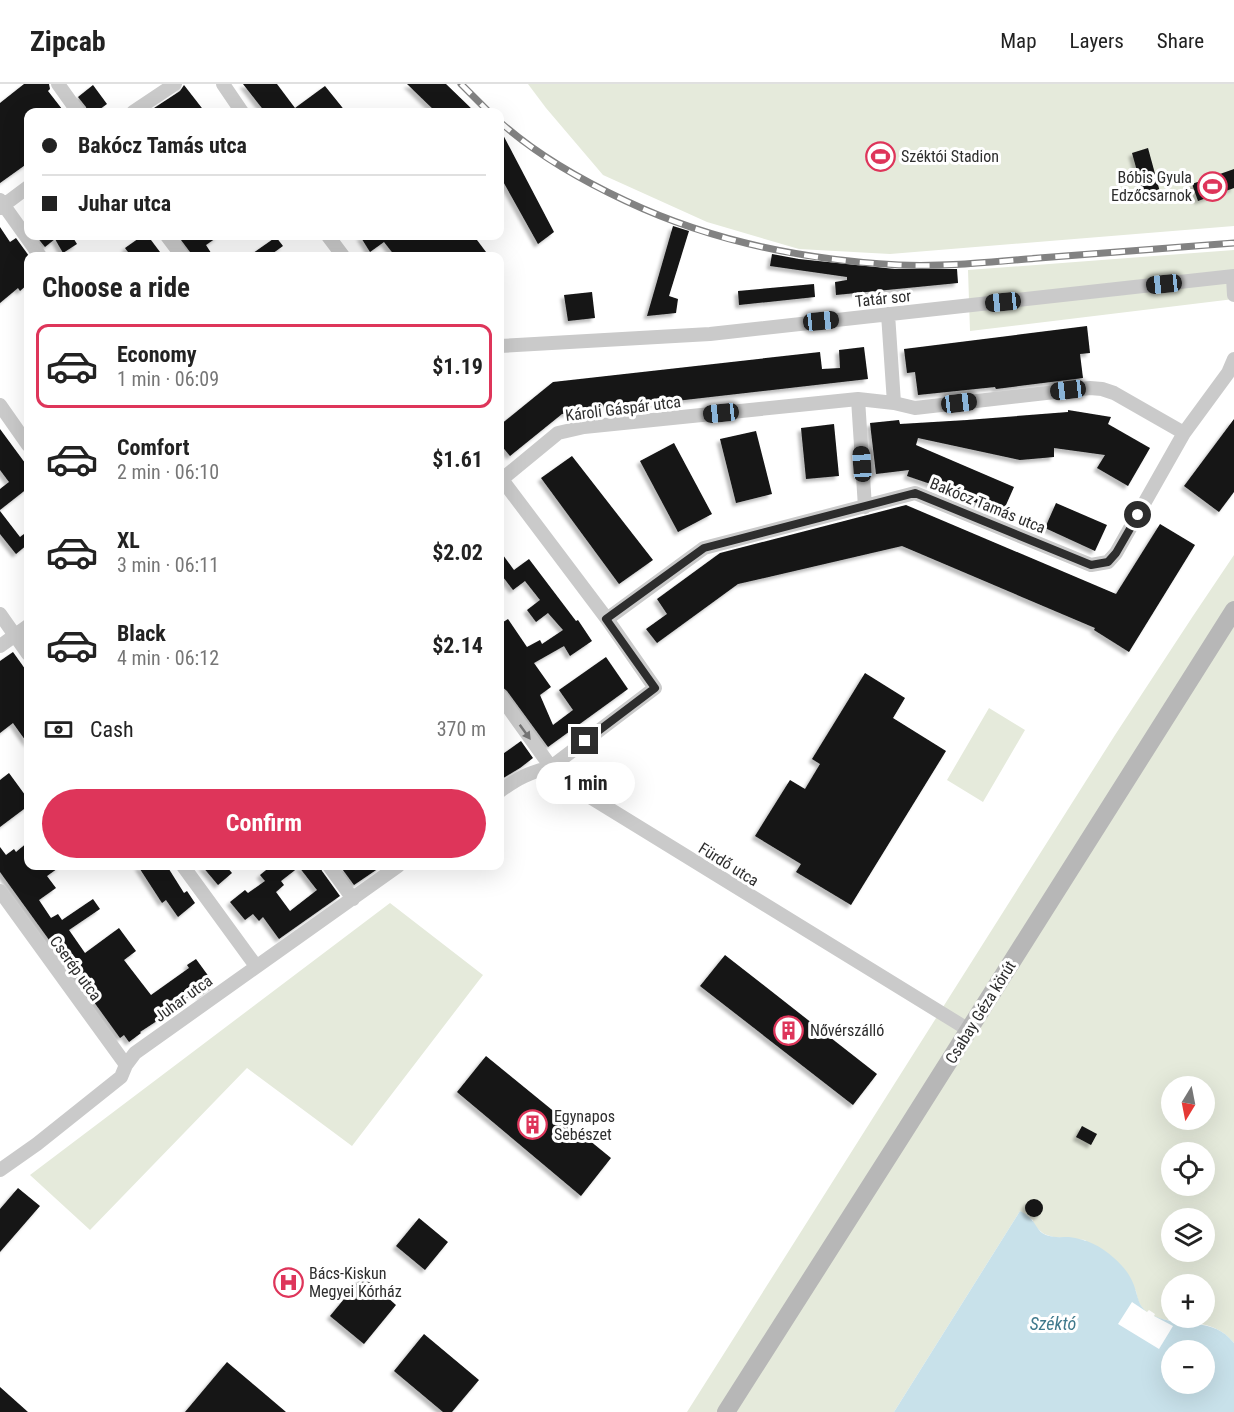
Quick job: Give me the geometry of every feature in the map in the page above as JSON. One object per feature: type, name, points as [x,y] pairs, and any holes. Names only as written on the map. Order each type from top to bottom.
[{"type":"street","points":[[58,84],[75,108]]},
{"type":"street","points":[[139,108],[175,84]]},
{"type":"street","points":[[222,84],[239,108]]},
{"type":"street","points":[[24,190],[1,204],[24,235]]},
{"type":"street","points":[[1233,276],[1234,295]]},
{"type":"street","name":"Tatár sor","points":[[504,346],[710,334],[1233,276]]},
{"type":"street","points":[[888,314],[894,403]]},
{"type":"street","name":"Bakócz Tamás utca","points":[[606,619],[704,548],[915,493],[1091,565],[1108,562],[1116,553],[1184,433],[1228,373],[1234,358]]},
{"type":"street","name":"Károli Gáspár utca","points":[[504,476],[558,433],[584,427],[858,399],[915,408],[1090,388],[1102,389],[1114,393],[1184,433]]},
{"type":"street","points":[[858,399],[865,507]]},
{"type":"street","points":[[0,405],[24,439]]},
{"type":"street","points":[[504,484],[655,688],[550,767],[531,772],[504,789]]},
{"type":"street","name":"Csabay Géza körút","points":[[726,1412],[1234,610]]},
{"type":"street","points":[[0,614],[24,648]]},
{"type":"street","points":[[0,646],[24,629]]},
{"type":"street","name":"Fürdő utca","points":[[504,702],[550,767],[564,781],[969,1030]]},
{"type":"street","points":[[186,870],[256,966]]},
{"type":"street","points":[[332,870],[353,899]]},
{"type":"street","name":"Juhar utca","points":[[0,1170],[37,1144],[121,1077],[135,1053],[393,870]]},
{"type":"street","name":"Cserép utca","points":[[0,891],[126,1065]]},
{"type":"shaded area","name":"Széktói Stadion","points":[[528,84],[1234,84],[1234,226],[890,254],[799,249],[707,222],[603,175]]},
{"type":"shaded area","points":[[1234,250],[1234,299],[970,331],[968,270]]},
{"type":"shaded area","points":[[1234,555],[1234,1343],[1214,1328],[1215,1274],[1161,1274],[1161,1319],[1145,1310],[1139,1303],[1136,1291],[1085,1240],[1044,1234],[1033,1225],[1033,1220],[1020,1211],[894,1412],[687,1412],[1115,735]]},
{"type":"shaded area","points":[[989,708],[1025,730],[983,802],[947,780]]},
{"type":"shaded area","points":[[390,903],[483,975],[352,1146],[247,1068],[90,1230],[30,1175]]},
{"type":"water","name":"Széktó","points":[[1020,1211],[1046,1235],[1081,1239],[1099,1247],[1120,1263],[1133,1283],[1141,1306],[1148,1313],[1161,1318],[1161,1328],[1213,1328],[1226,1335],[1234,1343],[1234,1412],[894,1412]]},
{"type":"pier","points":[[1132,1302],[1147,1312],[1149,1310],[1155,1314],[1154,1316],[1161,1320],[1161,1328],[1172,1328],[1164,1340],[1161,1340],[1159,1349],[1118,1324]]},
{"type":"building","points":[[24,84],[49,84],[48,91],[61,108],[24,108],[24,166],[0,183],[0,103]]},
{"type":"building","points":[[243,84],[277,84],[295,108],[262,108]]},
{"type":"building","points":[[407,84],[446,84],[471,108],[432,108]]},
{"type":"building","points":[[93,85],[107,104],[102,108],[86,108],[78,97]]},
{"type":"building","points":[[184,85],[202,108],[154,108],[180,91]]},
{"type":"building","points":[[325,86],[343,108],[295,108]]},
{"type":"building","points":[[504,137],[554,232],[538,244],[504,183]]},
{"type":"building","points":[[1148,148],[1160,192],[1144,196],[1132,153]]},
{"type":"building","name":"Bóbis Gyula Edzőcsarnok","points":[[1234,169],[1234,188],[1198,201],[1192,184]]},
{"type":"building","points":[[673,226],[689,231],[669,296],[678,299],[676,313],[647,316]]},
{"type":"building","points":[[0,227],[10,242],[16,238],[26,252],[24,252],[24,288],[20,291],[18,288],[0,303]]},
{"type":"building","points":[[39,240],[54,240],[45,247]]},
{"type":"building","points":[[56,240],[74,240],[77,244],[62,252]]},
{"type":"building","points":[[136,240],[151,240],[160,252],[128,252],[125,248]]},
{"type":"building","points":[[181,240],[213,240],[206,245],[210,252],[190,252]]},
{"type":"building","points":[[272,240],[278,240],[283,246],[275,252],[255,252]]},
{"type":"building","points":[[362,240],[477,240],[486,252],[392,252],[384,242],[370,252]]},
{"type":"building","points":[[772,254],[895,269],[957,269],[958,283],[836,295],[835,282],[847,280],[847,277],[770,266]]},
{"type":"building","points":[[814,284],[815,297],[739,305],[738,291]]},
{"type":"building","points":[[592,292],[595,318],[568,321],[564,295]]},
{"type":"building","points":[[1087,326],[1090,353],[1080,354],[1083,378],[996,389],[995,387],[918,395],[915,372],[907,373],[904,349]]},
{"type":"building","points":[[864,347],[868,379],[562,414],[510,456],[504,449],[504,422],[553,382],[820,352],[822,369],[840,368],[839,350]]},
{"type":"building","points":[[1068,410],[1111,417],[1108,424],[1150,448],[1128,486],[1097,468],[1105,455],[1054,448],[1054,457],[1020,460],[918,438],[916,445],[1014,487],[1002,514],[965,498],[966,496],[907,476],[909,470],[876,474],[870,423],[899,420],[900,424],[967,420],[1068,412]]},
{"type":"building","points":[[1234,419],[1234,492],[1219,512],[1184,486]]},
{"type":"building","points":[[834,424],[839,476],[806,479],[801,428]]},
{"type":"building","points":[[0,429],[24,462],[24,491],[0,510],[0,489],[9,482],[0,470]]},
{"type":"building","points":[[756,431],[772,494],[736,503],[720,439]]},
{"type":"building","points":[[674,443],[712,514],[678,532],[640,461]]},
{"type":"building","points":[[572,456],[653,560],[619,584],[541,478]]},
{"type":"building","points":[[1056,503],[1107,525],[1095,551],[1045,528]]},
{"type":"building","points":[[906,505],[1116,594],[1160,524],[1195,545],[1129,652],[1094,630],[1095,628],[902,546],[738,584],[657,643],[646,629],[667,614],[657,599],[720,553]]},
{"type":"building","points":[[0,511],[20,537],[24,534],[24,547],[16,554],[0,534]]},
{"type":"building","points":[[504,556],[514,570],[529,559],[592,641],[570,656],[564,646],[534,663],[551,687],[540,695],[553,725],[573,710],[559,690],[606,657],[628,689],[548,747],[504,688],[504,622],[508,619],[527,647],[540,640],[542,644],[563,630],[548,613],[536,622],[527,610],[540,600],[525,581],[513,590],[504,578]]},
{"type":"building","points":[[13,652],[24,667],[24,738],[13,723],[0,733],[0,661]]},
{"type":"building","points":[[865,673],[905,698],[893,718],[946,751],[851,905],[796,872],[801,864],[755,836],[790,780],[805,789],[820,764],[812,759]]},
{"type":"building","points":[[521,741],[533,758],[504,778],[504,753]]},
{"type":"building","points":[[9,773],[24,794],[24,809],[0,827],[0,780]]},
{"type":"building","points":[[24,845],[24,870],[55,870],[47,876],[56,888],[39,900],[51,918],[58,914],[62,920],[93,899],[100,909],[69,930],[85,953],[119,928],[136,951],[124,960],[151,995],[189,968],[187,965],[196,959],[215,985],[200,996],[196,991],[129,1042],[124,1035],[120,1038],[0,872],[0,847],[6,855],[14,849],[16,852]]},
{"type":"building","points":[[141,870],[170,870],[184,893],[187,891],[195,903],[178,917],[166,900],[162,903]]},
{"type":"building","points":[[205,870],[229,870],[232,873],[218,885]]},
{"type":"building","points":[[266,870],[295,870],[281,881],[284,885],[276,892],[290,911],[317,890],[301,870],[322,870],[340,896],[279,939],[263,917],[259,921],[253,914],[245,920],[230,902],[245,890],[248,893],[265,881],[260,875]]},
{"type":"building","points":[[343,870],[376,870],[354,885]]},
{"type":"building","name":"Nővérszálló","points":[[725,955],[877,1074],[853,1105],[700,986]]},
{"type":"building","name":"Egynapos Sebészet","points":[[486,1056],[611,1158],[581,1196],[457,1092]]},
{"type":"building","points":[[1082,1126],[1097,1134],[1091,1145],[1076,1137]]},
{"type":"building","points":[[18,1188],[40,1206],[0,1252],[0,1209]]},
{"type":"building","points":[[1034,1199],[1042,1204],[1043,1208],[1038,1216],[1034,1217],[1026,1212],[1025,1208],[1030,1200]]},
{"type":"building","points":[[419,1218],[448,1242],[425,1270],[396,1246]]},
{"type":"building","points":[[363,1276],[396,1305],[364,1344],[330,1316]]},
{"type":"building","points":[[424,1334],[479,1380],[452,1412],[443,1412],[394,1371]]},
{"type":"building","points":[[227,1362],[286,1412],[185,1412]]},
{"type":"building","points":[[0,1387],[28,1412],[0,1412]]},
{"type":"railway","points":[[461,84],[485,108]]},
{"type":"railway","points":[[504,125],[560,166],[626,201],[659,215],[726,238],[828,259],[899,265],[934,265],[1234,243]]},
{"type":"place","name":"Széktói Stadion","points":[[880,156]]},
{"type":"place","name":"Bóbis Gyula Edzőcsarnok","points":[[1213,186]]},
{"type":"place","name":"Nővérszálló","points":[[789,1030]]},
{"type":"place","name":"Egynapos Sebészet","points":[[533,1125]]},
{"type":"place","name":"Bács-Kiskun Megyei Kórház","points":[[288,1282]]},
{"type":"route","points":[[585,741],[655,688],[606,619],[704,548],[915,493],[1091,565],[1108,562],[1116,553],[1138,515]]}]
